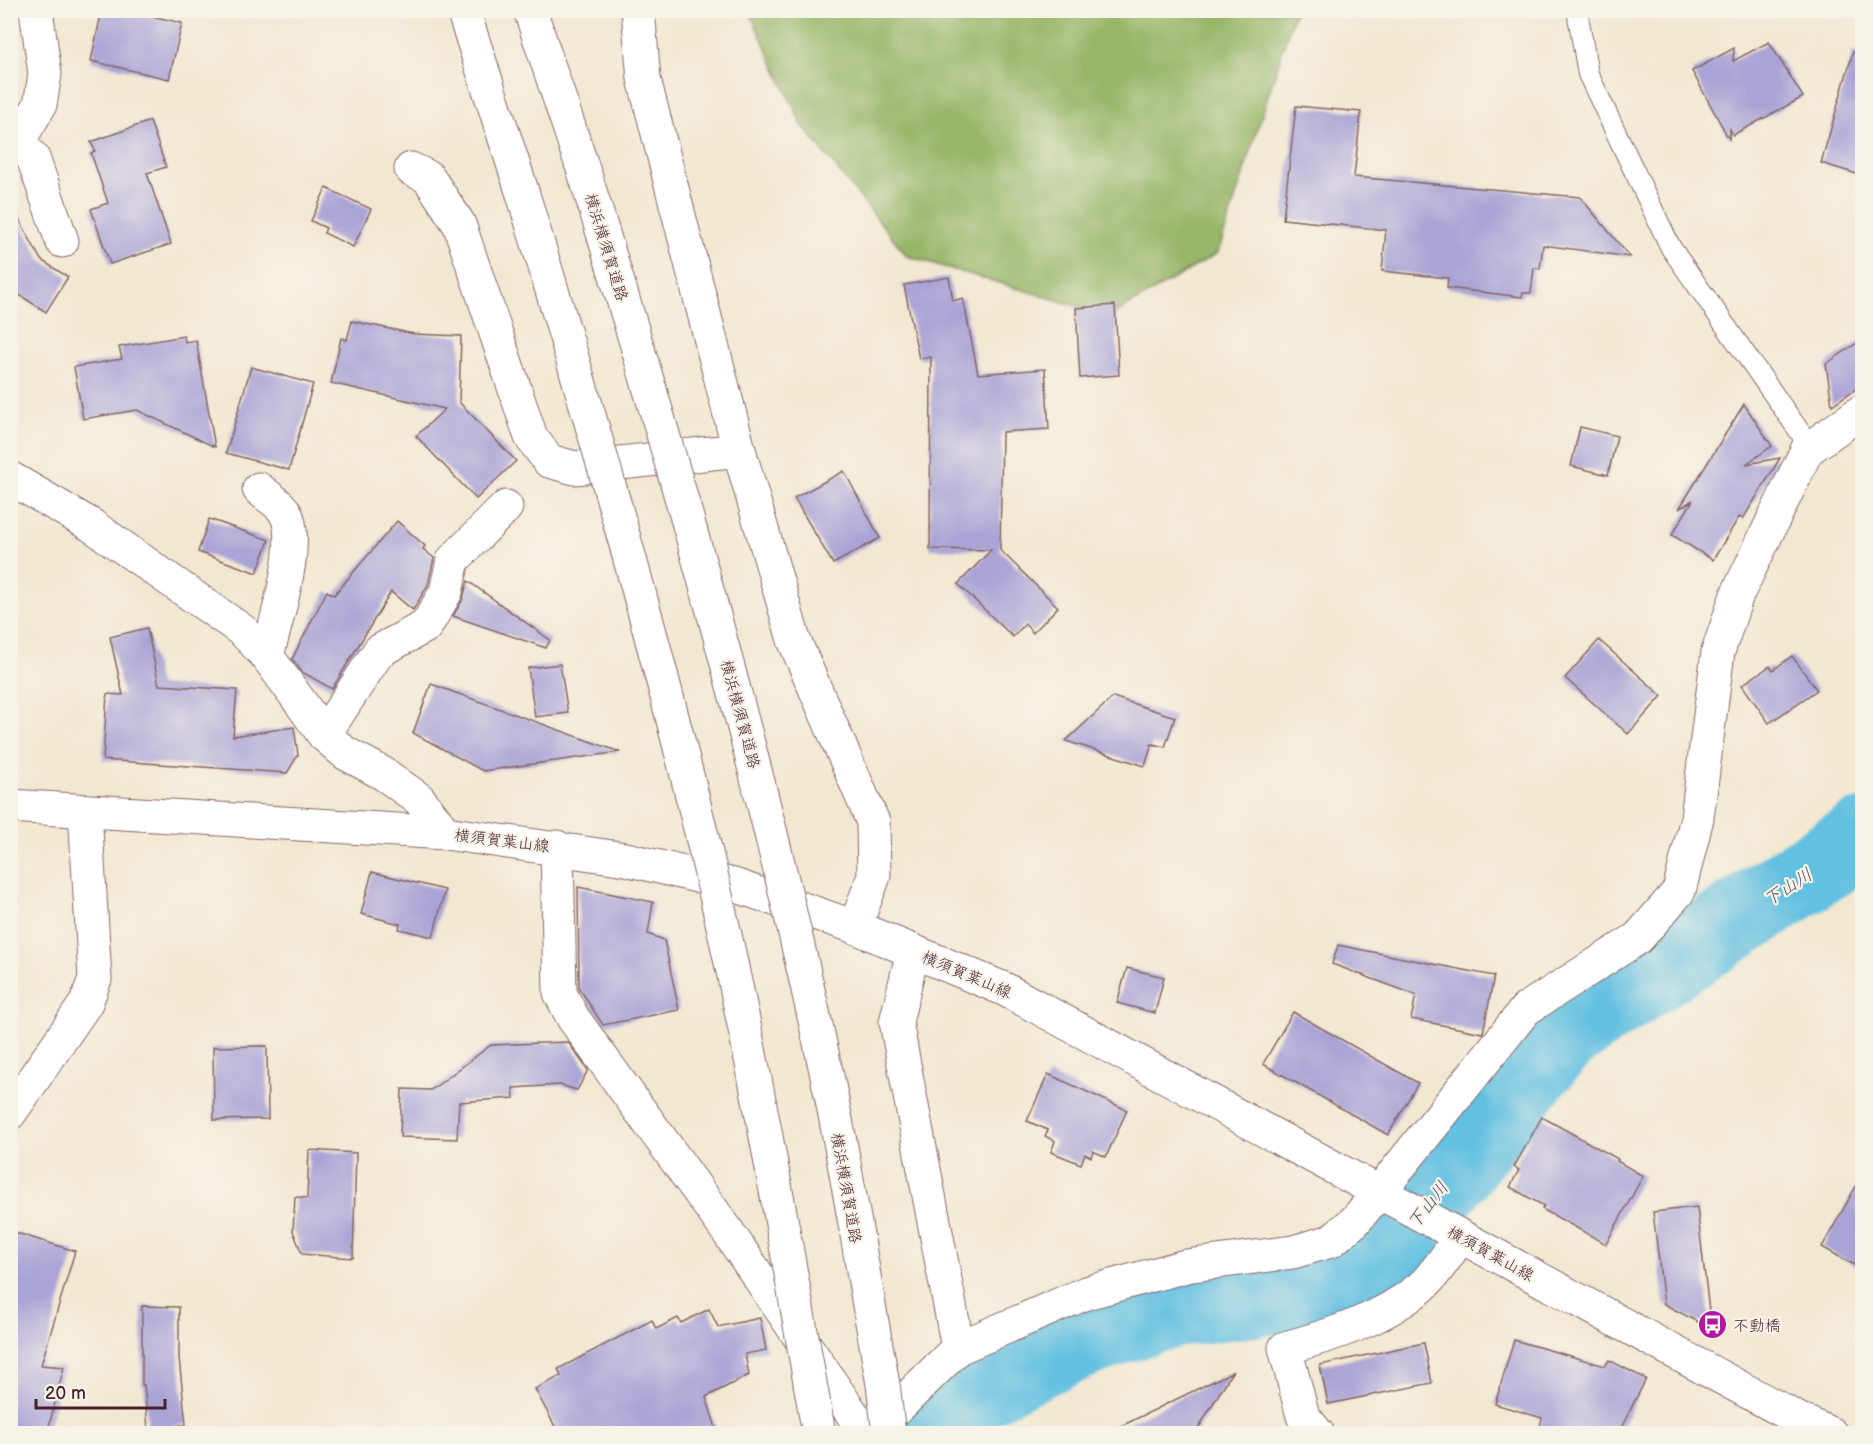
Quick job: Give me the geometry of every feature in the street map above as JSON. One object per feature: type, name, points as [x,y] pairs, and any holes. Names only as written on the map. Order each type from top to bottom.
[{"type":"main road","points":[[36,10],[45,74],[40,105],[14,144],[33,158],[62,241]]},
{"type":"main road","points":[[463,10],[522,191],[600,447],[698,817],[765,1128],[819,1434]]},
{"type":"main road","name":"横浜横須賀道路","points":[[530,10],[586,178],[663,429],[757,774],[826,1073],[883,1384],[889,1434]]},
{"type":"main road","points":[[638,10],[644,79],[739,450],[794,640],[873,822],[874,876],[855,927]]},
{"type":"main road","points":[[411,169],[428,177],[459,224],[531,436],[549,461],[575,468],[739,450]]},
{"type":"main road","points":[[871,1434],[958,1348],[1086,1293],[1186,1266],[1293,1252],[1331,1241],[1390,1197],[1526,1009],[1638,938],[1679,891],[1696,818],[1718,652],[1737,596],[1807,450],[1863,411]]},
{"type":"main road","points":[[10,478],[91,525],[243,631],[267,656],[324,735],[345,753],[384,774],[419,799],[445,833]]},
{"type":"main road","points":[[259,489],[286,513],[291,534],[284,587],[267,656]]},
{"type":"main road","points":[[324,735],[379,651],[426,627],[446,592],[453,560],[506,507]]},
{"type":"main road","name":"横須賀葉山線","points":[[10,806],[445,833],[557,847],[626,859],[734,885],[855,927],[1004,989],[1798,1419],[1831,1434]]},
{"type":"main road","points":[[10,1113],[86,1004],[95,979],[85,811]]},
{"type":"main road","points":[[557,847],[560,993],[573,1018],[726,1229],[866,1434]]},
{"type":"main road","points":[[913,951],[896,1022],[958,1348]]},
{"type":"main road","points":[[1318,1434],[1303,1416],[1286,1348],[1340,1333],[1392,1306],[1420,1287],[1455,1234]]},
{"type":"lane","points":[[1577,10],[1588,74],[1671,248],[1802,435],[1807,450]]},
{"type":"green space","points":[[749,11],[1295,11],[1218,253],[1111,316],[907,256],[802,125]]},
{"type":"building","points":[[102,10],[126,10],[182,23],[169,79],[91,61]]},
{"type":"building","points":[[1769,42],[1803,97],[1733,135],[1730,129],[1729,139],[1692,71],[1734,48],[1733,61]]},
{"type":"building","points":[[1853,52],[1863,53],[1863,176],[1821,163]]},
{"type":"building","points":[[1296,106],[1361,112],[1354,177],[1580,197],[1630,257],[1543,245],[1540,269],[1534,268],[1531,293],[1523,293],[1522,297],[1447,288],[1448,278],[1382,271],[1386,230],[1283,219]]},
{"type":"building","points":[[150,121],[166,167],[147,173],[171,244],[110,264],[91,209],[108,203],[91,153],[95,151],[91,142]]},
{"type":"building","points":[[326,188],[371,209],[353,247],[324,233],[326,228],[311,221]]},
{"type":"building","points":[[10,202],[41,260],[68,277],[46,312],[10,289]]},
{"type":"building","points":[[949,277],[953,301],[963,298],[978,374],[1045,369],[1049,429],[1002,432],[1000,550],[1058,607],[1033,633],[1025,624],[1013,637],[958,584],[991,550],[930,549],[931,357],[919,359],[904,285]]},
{"type":"building","points":[[1115,305],[1119,375],[1080,378],[1076,308]]},
{"type":"building","points":[[352,321],[414,334],[461,336],[459,402],[516,461],[476,499],[416,436],[445,409],[331,383],[341,338],[347,340]]},
{"type":"building","points":[[184,336],[185,342],[196,340],[215,447],[137,410],[83,419],[74,367],[122,359],[119,347]]},
{"type":"building","points":[[1863,339],[1863,384],[1832,405],[1826,364]]},
{"type":"building","points":[[251,367],[313,384],[289,470],[226,453]]},
{"type":"building","points":[[1744,404],[1772,446],[1746,464],[1780,458],[1743,519],[1739,517],[1713,560],[1672,535],[1693,500],[1679,509]]},
{"type":"building","points":[[1580,427],[1617,436],[1608,475],[1571,466]]},
{"type":"building","points":[[844,471],[880,538],[833,564],[794,498]]},
{"type":"building","points":[[209,519],[269,540],[257,573],[198,552]]},
{"type":"building","points":[[397,521],[425,546],[423,549],[434,558],[428,585],[413,610],[391,592],[332,689],[302,672],[292,659],[327,591],[334,595]]},
{"type":"building","points":[[468,581],[550,640],[546,648],[453,616],[462,601]]},
{"type":"building","points":[[147,628],[159,685],[237,690],[233,736],[294,727],[298,755],[287,773],[103,760],[107,694],[123,695],[110,637]]},
{"type":"building","points":[[1599,640],[1662,696],[1628,734],[1565,678]]},
{"type":"building","points":[[1792,656],[1817,690],[1769,723],[1742,685],[1770,666],[1773,670]]},
{"type":"building","points":[[560,664],[568,713],[535,717],[528,668]]},
{"type":"building","points":[[431,684],[620,752],[483,771],[413,733]]},
{"type":"building","points":[[1113,697],[1175,717],[1165,747],[1152,744],[1145,766],[1066,741]]},
{"type":"building","points":[[372,872],[445,890],[433,937],[399,929],[400,924],[361,914]]},
{"type":"building","points":[[578,887],[653,902],[648,934],[664,940],[679,1010],[603,1025],[579,988]]},
{"type":"building","points":[[1338,945],[1494,976],[1483,1033],[1411,1019],[1416,995],[1332,964]]},
{"type":"building","points":[[1127,968],[1164,977],[1155,1013],[1117,1003]]},
{"type":"building","points":[[1293,1012],[1418,1083],[1388,1135],[1263,1064]]},
{"type":"building","points":[[568,1042],[588,1070],[577,1090],[560,1085],[513,1088],[514,1098],[459,1102],[457,1139],[400,1137],[402,1089],[431,1090],[491,1045]]},
{"type":"building","points":[[267,1046],[268,1119],[214,1120],[213,1047]]},
{"type":"building","points":[[1048,1074],[1127,1110],[1106,1157],[1093,1151],[1091,1157],[1085,1154],[1081,1164],[1051,1152],[1055,1141],[1045,1136],[1048,1130],[1027,1121]]},
{"type":"building","points":[[1542,1117],[1618,1159],[1617,1161],[1643,1176],[1606,1244],[1542,1209],[1544,1206],[1510,1187],[1519,1170],[1514,1167]]},
{"type":"building","points":[[309,1150],[356,1153],[353,1258],[302,1254],[293,1231],[295,1197],[307,1198]]},
{"type":"building","points":[[1863,1174],[1863,1270],[1822,1247]]},
{"type":"building","points":[[1697,1207],[1711,1329],[1664,1304],[1653,1212]]},
{"type":"building","points":[[10,1231],[75,1251],[41,1365],[64,1367],[47,1434],[10,1434]]},
{"type":"building","points":[[142,1306],[179,1307],[179,1358],[186,1425],[148,1428],[144,1385],[142,1385]]},
{"type":"building","points":[[709,1309],[718,1327],[760,1318],[766,1350],[745,1354],[749,1375],[706,1397],[718,1434],[559,1434],[535,1389],[561,1376],[558,1369],[652,1320],[656,1329],[678,1318],[681,1323]]},
{"type":"building","points":[[1514,1340],[1605,1366],[1609,1360],[1646,1379],[1618,1434],[1538,1434],[1542,1418],[1495,1404]]},
{"type":"building","points":[[1424,1343],[1432,1383],[1328,1404],[1320,1365]]},
{"type":"building","points":[[1232,1372],[1195,1434],[1105,1434]]},
{"type":"waterway","name":"下山川","points":[[919,1434],[939,1415],[1004,1376],[1084,1339],[1123,1324],[1185,1307],[1313,1288],[1362,1271],[1387,1258],[1532,1070],[1566,1033],[1862,838]]},
{"type":"place","name":"不動橋","points":[[1712,1325]]}]
